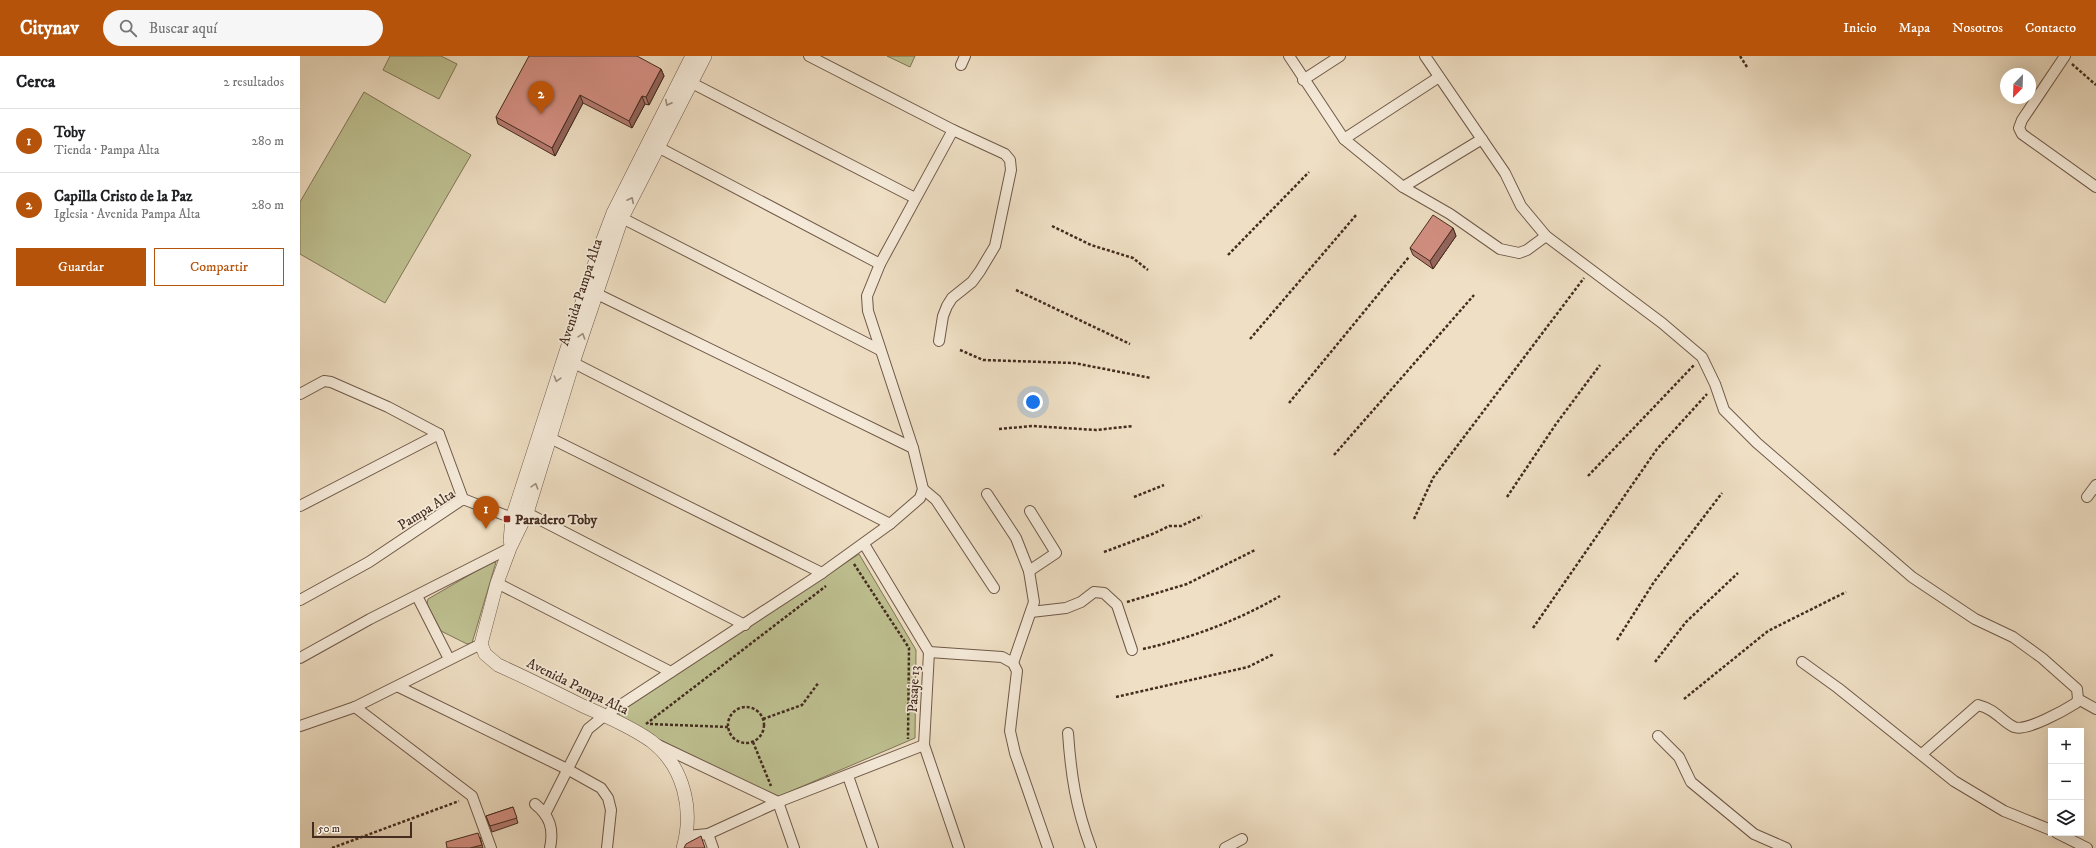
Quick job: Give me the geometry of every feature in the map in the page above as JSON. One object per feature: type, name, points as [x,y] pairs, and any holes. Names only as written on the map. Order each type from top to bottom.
[{"type":"street","name":"Avenida Pampa Alta","points":[[686,80],[692,56]]},
{"type":"street","name":"Avenida Pampa Alta","points":[[685,842],[688,810],[683,787],[671,762],[651,741],[604,716],[498,664],[485,654],[481,644],[498,583],[510,548],[527,513],[545,435],[591,291],[613,213],[653,144],[686,80],[705,56]]},
{"type":"street","points":[[809,56],[953,130],[1005,154],[1010,160],[1012,170],[995,246],[972,282],[952,298],[947,306],[942,316],[939,341]]},
{"type":"street","points":[[1289,56],[1303,80],[1344,139],[1403,187],[1450,214],[1500,249],[1519,253],[1527,250],[1546,236]]},
{"type":"street","points":[[1303,80],[1340,56]]},
{"type":"street","points":[[1425,56],[1505,173],[1521,206],[1546,236],[1662,323],[1702,358],[1715,384],[1724,410],[1757,443],[1912,577],[1974,619],[2013,637],[2042,658],[2077,689],[2078,699],[2072,706],[2030,727],[2019,729],[2013,727],[1989,708],[1978,705],[1922,754]]},
{"type":"street","points":[[2064,57],[2022,120],[2019,128],[2022,134],[2096,187]]},
{"type":"street","points":[[1344,139],[1440,77]]},
{"type":"street","points":[[686,80],[915,198]]},
{"type":"street","points":[[545,814],[588,729],[604,716],[745,625],[864,544],[914,505],[920,498],[923,490],[913,448],[868,311],[867,296],[880,264],[953,130]]},
{"type":"street","points":[[1403,187],[1482,139]]},
{"type":"street","name":"Avenida Pampa Alta","points":[[591,291],[653,144]]},
{"type":"street","points":[[653,144],[880,264]]},
{"type":"street","points":[[622,218],[880,350]]},
{"type":"street","points":[[591,291],[913,448]]},
{"type":"street","points":[[568,360],[890,524]]},
{"type":"street","points":[[300,394],[324,381],[331,382],[388,407],[439,434],[463,499]]},
{"type":"street","points":[[300,506],[439,434]]},
{"type":"street","name":"Avenida Pampa Alta","points":[[510,548],[512,518],[545,435]]},
{"type":"street","points":[[545,435],[822,573]]},
{"type":"street","points":[[2087,497],[2096,485]]},
{"type":"street","points":[[923,490],[936,500],[994,588]]},
{"type":"street","points":[[987,494],[1016,538],[1029,571],[1034,602],[1013,663]]},
{"type":"street","name":"Pampa Alta","points":[[300,600],[369,562],[463,499],[512,518]]},
{"type":"street","points":[[1029,571],[1056,553],[1030,511]]},
{"type":"street","points":[[512,518],[527,513],[745,625]]},
{"type":"street","name":"Pasaje 13","points":[[864,544],[928,652],[924,745],[959,848]]},
{"type":"street","points":[[300,658],[370,619],[510,548]]},
{"type":"street","points":[[498,583],[671,672]]},
{"type":"street","points":[[1031,612],[1066,608],[1081,602],[1090,594],[1098,591],[1104,593],[1117,605],[1132,650]]},
{"type":"street","points":[[417,596],[449,659]]},
{"type":"street","points":[[300,726],[355,707],[398,687],[449,659],[481,644]]},
{"type":"street","points":[[928,652],[1002,657],[1013,663],[1017,671],[1010,731],[1015,753],[1048,848]]},
{"type":"street","points":[[1802,662],[1838,688],[1954,781],[2004,811],[2048,829]]},
{"type":"street","points":[[398,687],[594,782],[601,788],[608,798],[612,810],[607,848]]},
{"type":"street","points":[[2078,699],[2096,709]]},
{"type":"street","points":[[355,707],[472,796],[491,848]]},
{"type":"street","points":[[1068,733],[1071,773],[1075,795],[1080,816],[1091,848]]},
{"type":"street","points":[[1658,736],[1679,757],[1691,782],[1754,834],[1786,848]]},
{"type":"street","points":[[651,741],[776,798],[794,848]]},
{"type":"street","points":[[685,842],[708,834],[776,798],[848,776],[924,745]]},
{"type":"street","points":[[848,776],[873,848]]},
{"type":"street","points":[[535,804],[545,814],[550,822],[552,836],[550,848]]},
{"type":"street","points":[[708,834],[713,848]]},
{"type":"street","points":[[2063,836],[2088,848]]},
{"type":"street","points":[[1225,848],[1242,839]]},
{"type":"path","points":[[1740,56],[1747,67]]},
{"type":"path","points":[[2064,57],[2096,85]]},
{"type":"path","points":[[1228,255],[1309,172]]},
{"type":"path","points":[[1250,339],[1357,214]]},
{"type":"path","points":[[1052,226],[1091,245],[1133,258],[1148,270]]},
{"type":"path","points":[[1289,403],[1409,257]]},
{"type":"path","points":[[1414,519],[1433,478],[1591,269]]},
{"type":"path","points":[[1016,290],[1130,344]]},
{"type":"path","points":[[1334,455],[1474,295]]},
{"type":"path","points":[[960,350],[983,360],[1074,363],[1151,378]]},
{"type":"path","points":[[1588,476],[1702,358]]},
{"type":"path","points":[[1507,498],[1556,424],[1600,365]]},
{"type":"path","points":[[1533,628],[1657,450],[1715,384]]},
{"type":"path","points":[[999,429],[1032,426],[1096,430],[1133,426]]},
{"type":"path","points":[[1134,497],[1164,485]]},
{"type":"path","points":[[1617,640],[1654,582],[1722,493]]},
{"type":"path","points":[[1104,552],[1155,533],[1169,526],[1181,526],[1202,516]]},
{"type":"path","points":[[1117,605],[1186,584],[1255,550]]},
{"type":"path","points":[[849,568],[855,564],[909,648],[909,738],[902,741]]},
{"type":"path","points":[[1655,662],[1686,622],[1738,573]]},
{"type":"path","points":[[728,727],[645,724],[830,582]]},
{"type":"path","points":[[1684,699],[1768,631],[1846,592]]},
{"type":"path","points":[[1132,650],[1179,641],[1252,613],[1280,596]]},
{"type":"path","points":[[1116,697],[1248,667],[1274,654]]},
{"type":"path","points":[[763,719],[802,705],[819,682]]},
{"type":"path","points":[[744,707],[756,710],[763,719],[764,730],[758,740],[747,744],[736,741],[729,733],[728,727],[730,716],[734,712],[744,707]]},
{"type":"path","points":[[753,742],[776,798]]},
{"type":"path","points":[[332,848],[472,796]]},
{"type":"green space","points":[[390,56],[441,56],[457,64],[439,99],[383,70]]},
{"type":"green space","points":[[887,56],[915,56],[910,67]]},
{"type":"green space","points":[[364,92],[471,155],[385,303],[300,254],[300,202]]},
{"type":"green space","points":[[859,554],[916,650],[915,738],[775,798],[620,720],[619,713]]},
{"type":"green space","points":[[492,562],[496,562],[472,643],[467,644],[441,631],[427,604],[428,599]]},
{"type":"building","points":[[529,56],[637,56],[661,69],[646,97],[642,96],[629,121],[580,95],[552,148],[496,117]]},
{"type":"building","points":[[1433,215],[1453,228],[1430,261],[1410,248]]},
{"type":"building","points":[[513,807],[517,818],[490,826],[486,816]]},
{"type":"building","points":[[478,833],[482,845],[470,848],[447,848],[446,842]]},
{"type":"building","points":[[701,836],[705,848],[684,848],[686,844]]},
{"type":"place","name":"Capilla Cristo de la Paz","points":[[541,114]]},
{"type":"place","name":"Paradero Toby","points":[[507,519]]},
{"type":"place","name":"Toby","points":[[486,529]]}]
